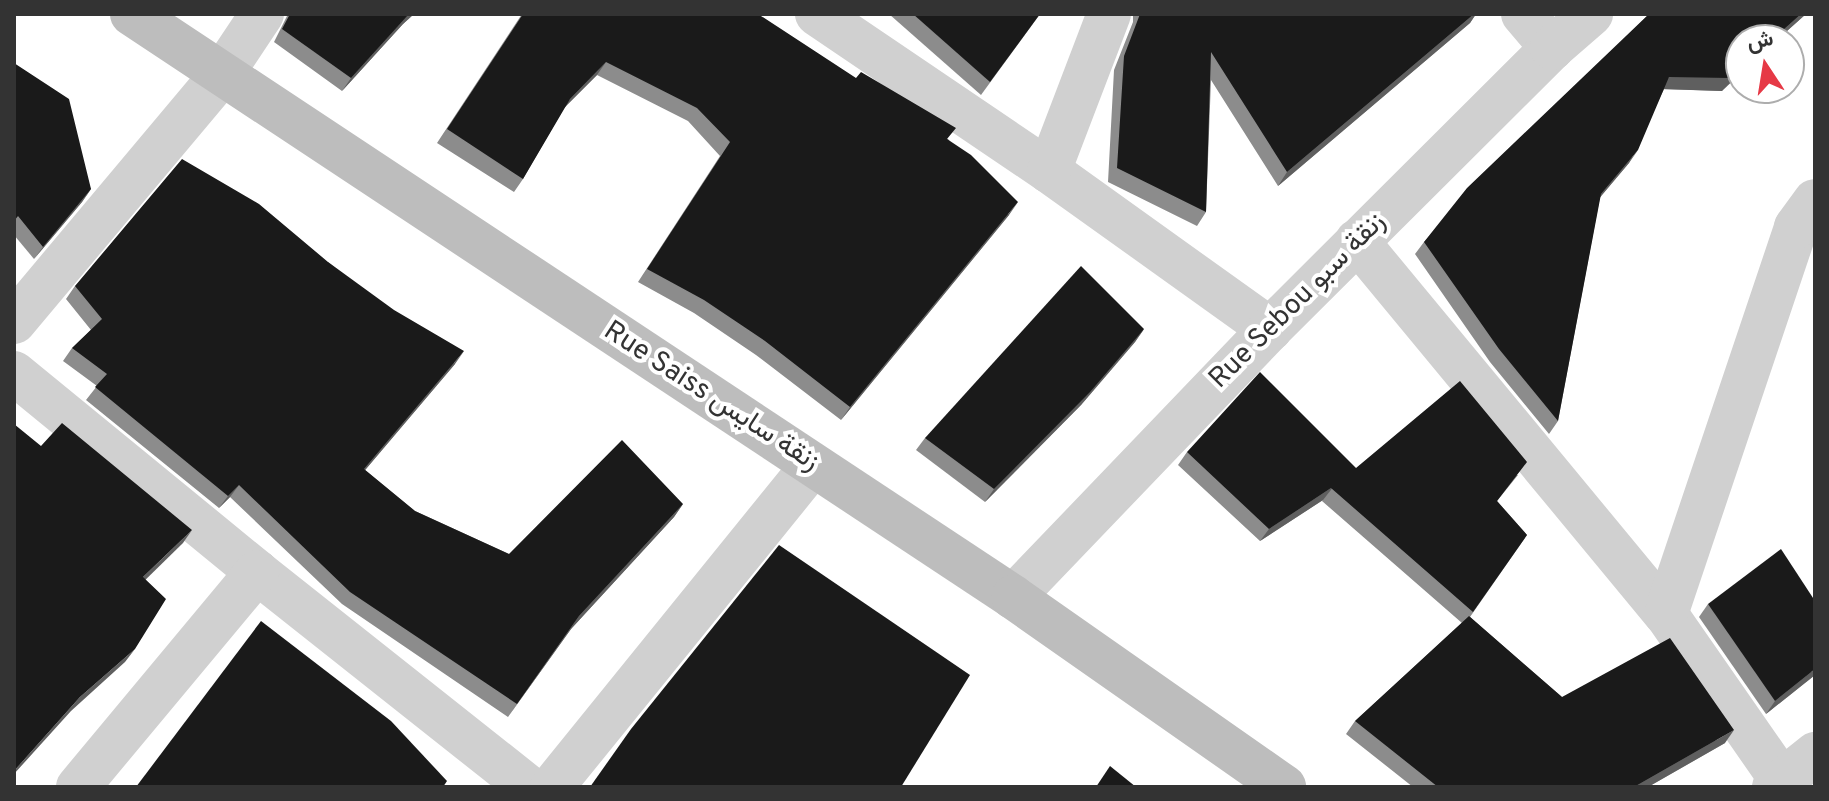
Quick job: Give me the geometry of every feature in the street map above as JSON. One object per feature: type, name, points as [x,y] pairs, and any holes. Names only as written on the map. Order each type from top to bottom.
[{"type":"street","name":"Rue Saiss زنقة سايس","points":[[132,14],[1013,597],[1284,787]]},
{"type":"street","points":[[14,322],[222,74],[262,14]]},
{"type":"street","points":[[817,14],[1049,171],[1270,329]]},
{"type":"street","points":[[1049,171],[1109,14]]},
{"type":"street","points":[[1523,14],[1552,48]]},
{"type":"street","name":"Rue Sebou زنقة سبو","points":[[1013,597],[1357,241],[1552,48],[1591,14]]},
{"type":"street","points":[[1666,614],[1796,227],[1815,201]]},
{"type":"street","points":[[1357,241],[1666,614],[1791,774]]},
{"type":"street","points":[[14,373],[257,572],[528,787]]},
{"type":"street","points":[[552,787],[813,465]]},
{"type":"street","points":[[78,787],[257,572]]},
{"type":"building","points":[[290,14],[409,14],[351,78],[282,29]]},
{"type":"building","points":[[523,14],[758,14],[856,78],[861,72],[956,128],[947,139],[971,155],[1018,202],[850,407],[765,341],[704,300],[647,269],[730,142],[697,108],[606,62],[570,99],[523,179],[447,129]]},
{"type":"building","points":[[913,14],[1040,14],[990,82]]},
{"type":"building","points":[[1140,14],[1474,14],[1287,172],[1211,52],[1206,212],[1117,168],[1124,56]]},
{"type":"building","points":[[1649,14],[1801,14],[1790,24],[1725,24],[1725,78],[1669,77],[1638,150],[1601,194],[1558,421],[1499,349],[1424,242],[1467,188]]},
{"type":"building","points":[[14,63],[69,99],[91,189],[43,247],[18,216],[14,221]]},
{"type":"building","points":[[182,159],[259,204],[328,262],[394,310],[464,351],[364,469],[415,511],[509,554],[622,440],[683,504],[579,616],[517,704],[350,592],[239,485],[228,496],[95,387],[107,374],[72,348],[102,319],[75,286]]},
{"type":"building","points":[[1081,266],[1144,329],[1090,392],[994,489],[925,438]]},
{"type":"building","points":[[1260,372],[1356,468],[1460,381],[1527,462],[1497,501],[1527,535],[1473,612],[1331,488],[1334,486],[1269,529],[1187,452]]},
{"type":"building","points":[[62,423],[192,530],[143,577],[166,599],[135,649],[80,697],[14,771],[14,424],[41,446]]},
{"type":"building","points":[[779,545],[970,675],[901,787],[590,787],[631,729]]},
{"type":"building","points":[[1781,549],[1815,601],[1815,669],[1775,701],[1708,604]]},
{"type":"building","points":[[1469,616],[1562,697],[1670,638],[1734,730],[1634,787],[1438,787],[1355,721]]},
{"type":"building","points":[[261,621],[391,721],[447,781],[443,787],[136,787]]},
{"type":"building","points":[[1110,766],[1136,787],[1096,787]]}]
